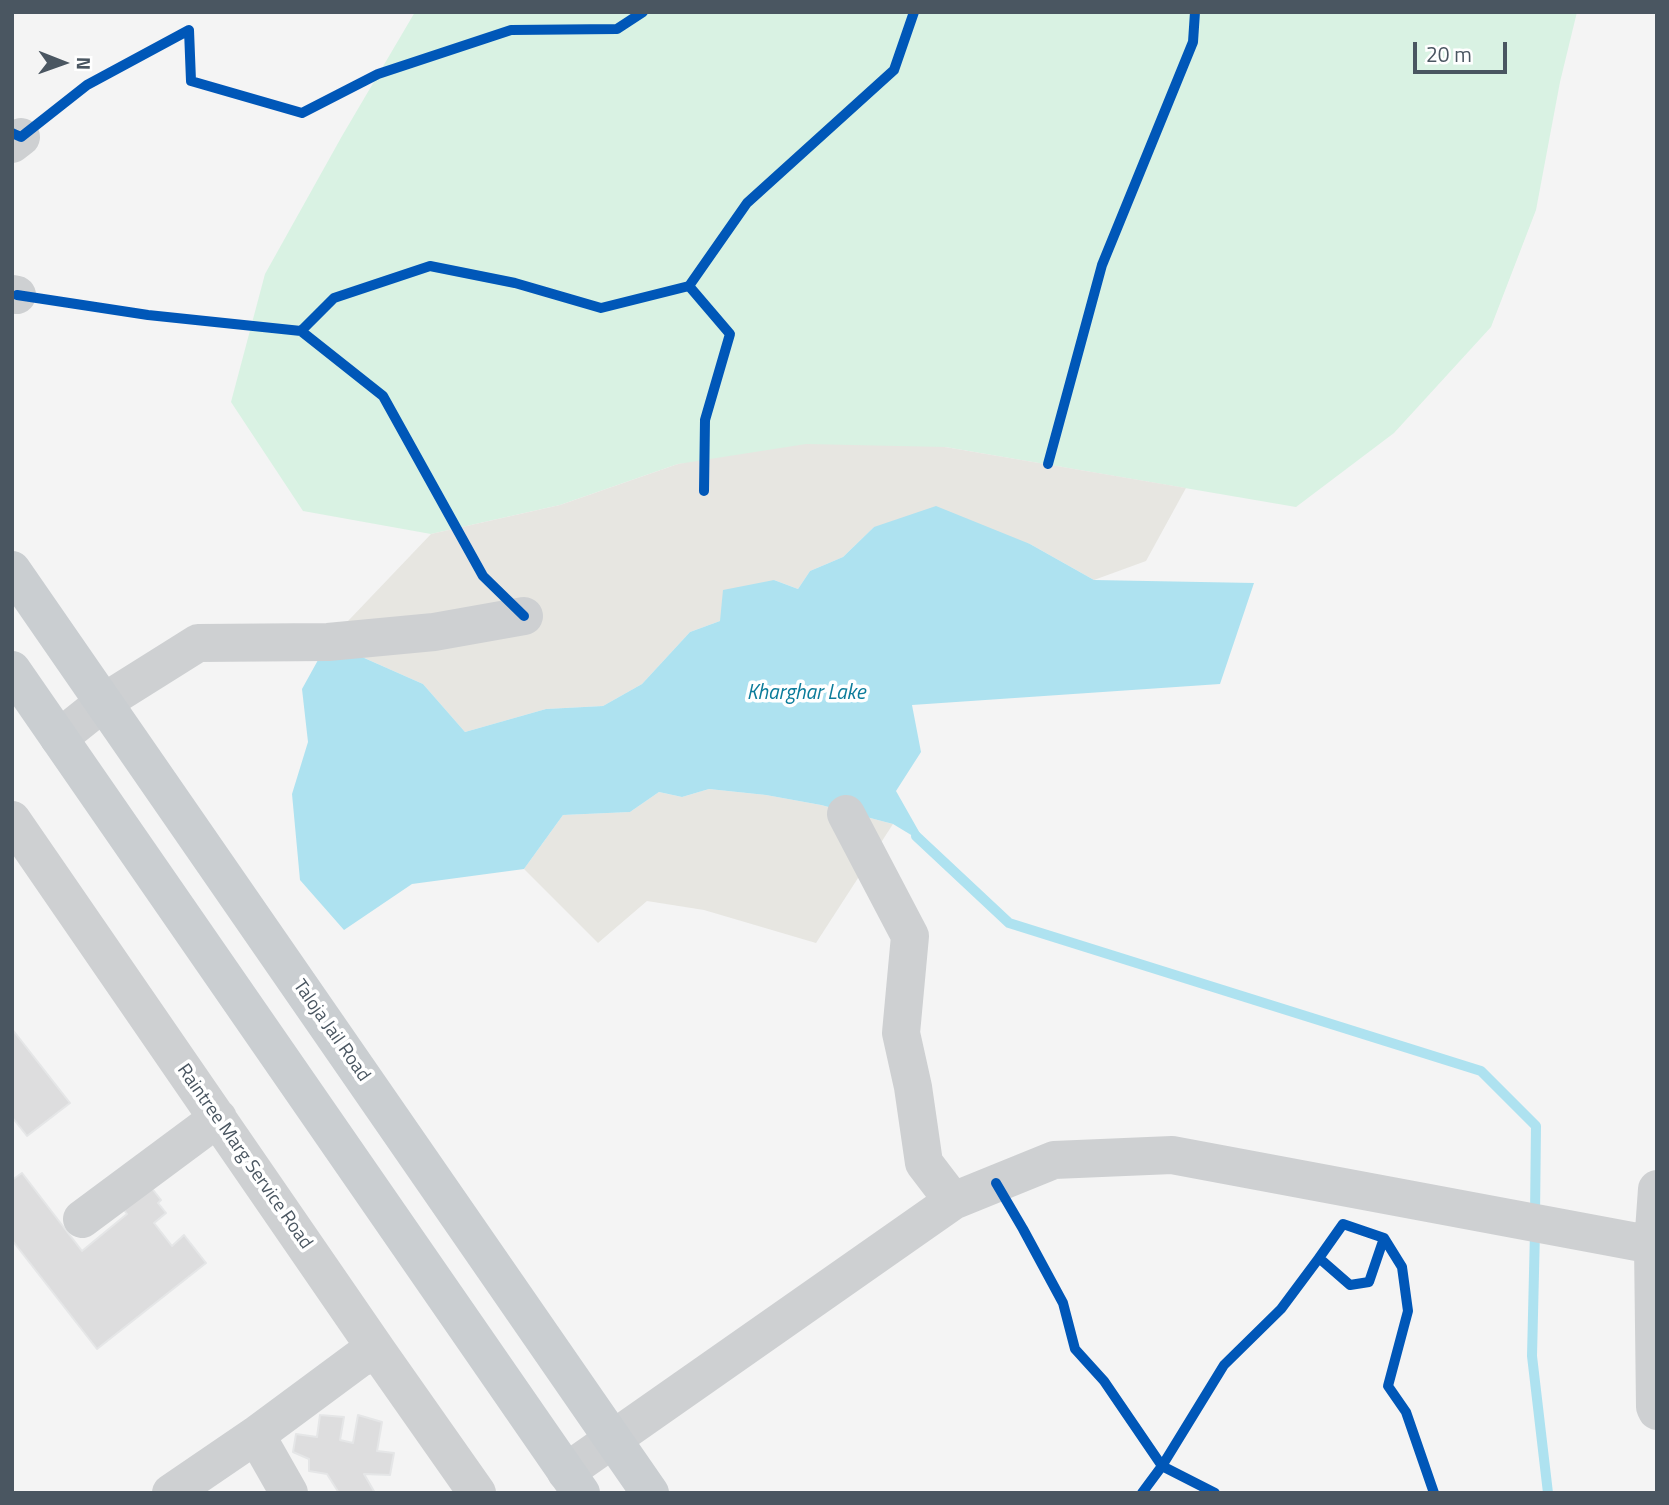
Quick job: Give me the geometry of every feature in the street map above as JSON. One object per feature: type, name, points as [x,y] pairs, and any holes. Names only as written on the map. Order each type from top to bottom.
[{"type":"main road","name":"Taloja Jail Road","points":[[12,570],[650,1493]]},
{"type":"main road","points":[[12,670],[573,1482]]},
{"type":"street","points":[[59,738],[104,702],[198,643],[328,642],[435,632],[524,616]]},
{"type":"street","points":[[845,814],[910,936],[901,1033],[913,1087],[924,1163],[953,1201]]},
{"type":"street","name":"Raintree Marg Service Road","points":[[12,820],[477,1493]]},
{"type":"street","points":[[82,1219],[218,1118]]},
{"type":"street","points":[[573,1482],[613,1439],[953,1201],[1054,1160],[1172,1155],[1653,1245]]},
{"type":"street","points":[[1657,1189],[1653,1245],[1657,1411]]},
{"type":"street","points":[[171,1493],[360,1359],[378,1352]]},
{"type":"street","points":[[256,1435],[289,1493]]},
{"type":"green space","points":[[415,12],[1577,12],[1560,82],[1536,210],[1491,327],[1394,433],[1296,507],[945,447],[678,464],[560,505],[431,534],[303,511],[231,402],[265,274]]},
{"type":"sand","points":[[806,444],[945,447],[1186,488],[1146,561],[1094,580],[1030,544],[874,527],[843,557],[810,571],[798,589],[774,580],[720,621],[690,632],[642,684],[603,706],[546,709],[465,732],[423,684],[328,642],[431,534],[560,505],[678,464]]},
{"type":"sand","points":[[709,789],[766,795],[821,805],[893,824],[816,943],[704,910],[647,901],[598,943],[524,869],[563,815],[630,812],[659,792],[682,797]]},
{"type":"water","name":"Kharghar Lake","points":[[936,506],[1030,544],[1094,580],[1254,583],[1220,684],[912,705],[921,752],[896,791],[926,844],[893,824],[821,805],[766,795],[709,789],[682,797],[659,792],[630,812],[563,815],[524,869],[412,884],[344,930],[300,880],[292,794],[308,742],[302,689],[328,642],[423,684],[465,732],[546,709],[603,706],[642,684],[690,632],[720,621],[723,590],[774,580],[798,589],[810,571],[843,557],[874,527]]},
{"type":"building","points":[[12,1029],[70,1103],[27,1136],[12,1117]]},
{"type":"building","points":[[22,1173],[82,1251],[127,1214],[122,1207],[150,1186],[161,1200],[158,1203],[166,1213],[154,1223],[172,1246],[184,1235],[206,1263],[97,1349],[12,1240],[12,1180]]},
{"type":"building","points":[[320,1415],[344,1417],[340,1440],[353,1443],[358,1415],[382,1422],[377,1451],[394,1453],[390,1475],[364,1474],[375,1493],[339,1493],[327,1474],[309,1471],[309,1459],[293,1452],[296,1434],[317,1437]]},
{"type":"waterway","points":[[916,836],[1009,923],[1481,1071],[1536,1126],[1535,1216]]},
{"type":"waterway","points":[[1535,1231],[1532,1356],[1548,1493]]},
{"type":"cycle path","points":[[12,133],[21,137],[87,85],[189,30],[191,81],[302,113],[378,74],[511,30],[617,29],[643,12]]},
{"type":"cycle path","points":[[689,286],[747,203],[894,70],[914,12]]},
{"type":"cycle path","points":[[1048,464],[1102,265],[1193,42],[1195,12]]},
{"type":"cycle path","points":[[301,331],[334,298],[430,266],[515,283],[601,308],[689,286],[730,334],[705,420],[704,491]]},
{"type":"cycle path","points":[[17,295],[148,315],[301,331],[383,396],[483,576],[524,616]]},
{"type":"cycle path","points":[[996,1183],[1063,1303],[1075,1349],[1104,1381],[1162,1466],[1215,1493]]},
{"type":"cycle path","points":[[1384,1238],[1369,1282],[1350,1285],[1319,1258],[1343,1224],[1384,1238],[1402,1267],[1408,1311],[1388,1386],[1406,1412],[1434,1493]]},
{"type":"cycle path","points":[[1142,1493],[1162,1466],[1224,1365],[1281,1309],[1319,1258]]}]
